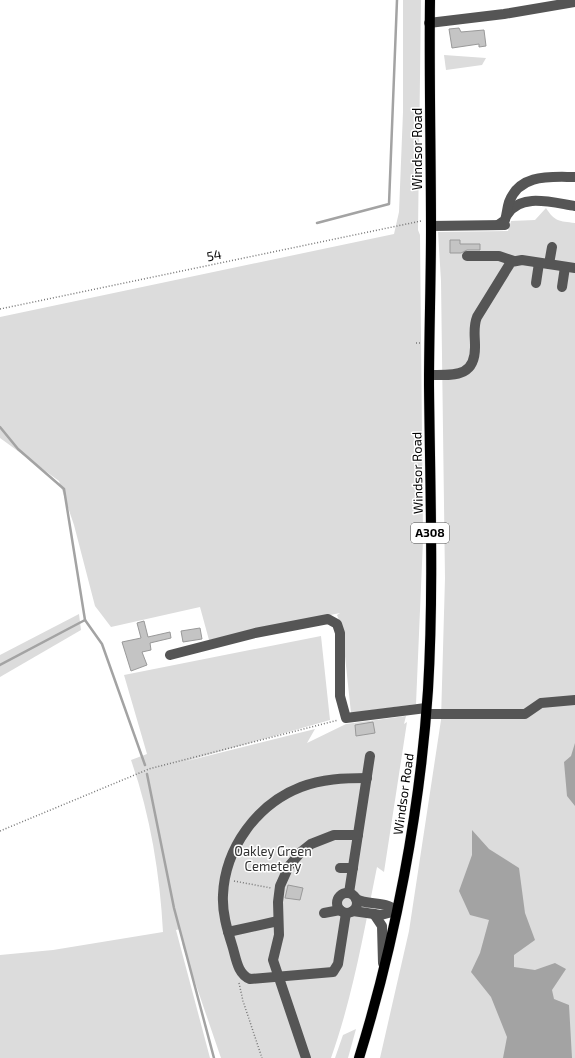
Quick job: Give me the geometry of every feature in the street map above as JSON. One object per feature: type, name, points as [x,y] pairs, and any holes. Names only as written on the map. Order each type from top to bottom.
[{"type":"main road","name":"Windsor Road","points":[[359,1058],[384,967],[396,911],[415,800],[426,711],[431,604],[429,375],[431,223],[430,0]]},
{"type":"street","points":[[430,23],[575,2]]},
{"type":"street","points":[[504,222],[510,200],[518,190],[526,184],[544,176],[575,177]]},
{"type":"street","points":[[431,223],[504,222],[518,205],[533,201],[575,206]]},
{"type":"street","points":[[536,284],[552,247]]},
{"type":"street","points":[[467,256],[499,256],[514,261],[522,260],[570,268],[562,287]]},
{"type":"street","points":[[429,375],[459,374],[466,371],[471,365],[475,353],[474,327],[477,317],[508,266],[514,261]]},
{"type":"street","points":[[170,654],[321,619],[331,620],[337,624],[340,633],[340,696],[346,718],[426,711],[525,714],[541,703],[575,700]]},
{"type":"street","points":[[346,911],[357,906],[353,896],[353,868],[370,756]]},
{"type":"street","points":[[346,911],[338,964],[335,970],[330,973],[253,979],[245,976],[240,971],[228,932],[224,909],[225,879],[233,854],[242,836],[259,814],[275,801],[294,790],[314,783],[338,778],[367,778]]},
{"type":"street","points":[[306,1058],[273,960],[279,935],[279,890],[289,866],[301,852],[311,844],[334,835],[358,836]]},
{"type":"street","points":[[340,868],[353,868]]},
{"type":"street","points":[[346,911],[338,904],[339,899],[343,894],[353,896],[368,903],[385,904],[396,911]]},
{"type":"street","points":[[324,913],[346,911],[384,915],[396,911]]},
{"type":"street","points":[[374,914],[382,926],[384,967]]},
{"type":"street","points":[[228,932],[278,921]]},
{"type":"path","name":"54","points":[[0,309],[431,223]]},
{"type":"path","points":[[0,831],[149,768],[346,718]]},
{"type":"path","points":[[225,879],[279,890]]},
{"type":"path","points":[[238,978],[241,996],[262,1058]]},
{"type":"green space","points":[[403,0],[421,0],[418,230],[420,235],[423,540],[416,704],[351,713],[342,628],[337,615],[340,613],[209,640],[200,607],[111,627],[95,606],[74,525],[59,481],[0,438],[0,317],[394,234],[399,212],[403,112]]},
{"type":"green space","points":[[444,55],[486,58],[482,65],[446,70]]},
{"type":"green space","points":[[546,208],[552,216],[558,220],[575,223],[575,1058],[380,1058],[409,931],[441,720],[445,578],[441,281],[438,232],[508,231],[511,221],[535,220]]},
{"type":"green space","points":[[79,614],[81,630],[0,677],[0,655]]},
{"type":"green space","name":"Oakley Green Cemetery","points":[[321,636],[330,720],[183,762],[315,729],[307,743],[346,724],[406,716],[404,724],[407,722],[384,872],[377,867],[352,987],[331,1058],[221,1058],[183,947],[180,929],[176,930],[210,1058],[0,1058],[0,955],[53,950],[163,932],[157,866],[153,844],[144,802],[131,760],[147,754],[124,675]]},
{"type":"green space","points":[[356,1029],[348,1058],[335,1058],[343,1035]]},
{"type":"shaded area","points":[[575,743],[575,806],[567,796],[564,762],[571,756]]},
{"type":"shaded area","points":[[472,830],[489,849],[519,868],[525,913],[535,940],[514,955],[514,967],[535,970],[555,963],[566,969],[552,990],[554,999],[569,1005],[572,1058],[503,1058],[507,1037],[491,997],[471,972],[480,953],[489,920],[470,915],[459,891],[472,855]]},
{"type":"building","points":[[459,28],[461,32],[484,30],[486,46],[479,47],[479,44],[452,48],[449,29]]},
{"type":"building","points":[[450,240],[460,240],[460,244],[480,244],[480,250],[467,250],[461,253],[450,253]]},
{"type":"building","points":[[144,621],[148,637],[170,632],[171,638],[150,643],[151,650],[142,652],[147,665],[131,671],[122,642],[141,638],[137,623]]},
{"type":"building","points":[[200,628],[202,639],[183,642],[181,631]]},
{"type":"building","points":[[373,722],[375,733],[356,736],[355,725]]},
{"type":"building","points":[[288,885],[303,888],[300,900],[285,898]]},
{"type":"waterway","points":[[317,223],[389,204],[397,0]]},
{"type":"waterway","points":[[0,427],[18,449],[64,489],[85,620]]},
{"type":"waterway","points":[[0,665],[85,620],[102,644],[145,765]]},
{"type":"waterway","points":[[147,774],[174,908],[214,1058]]}]
